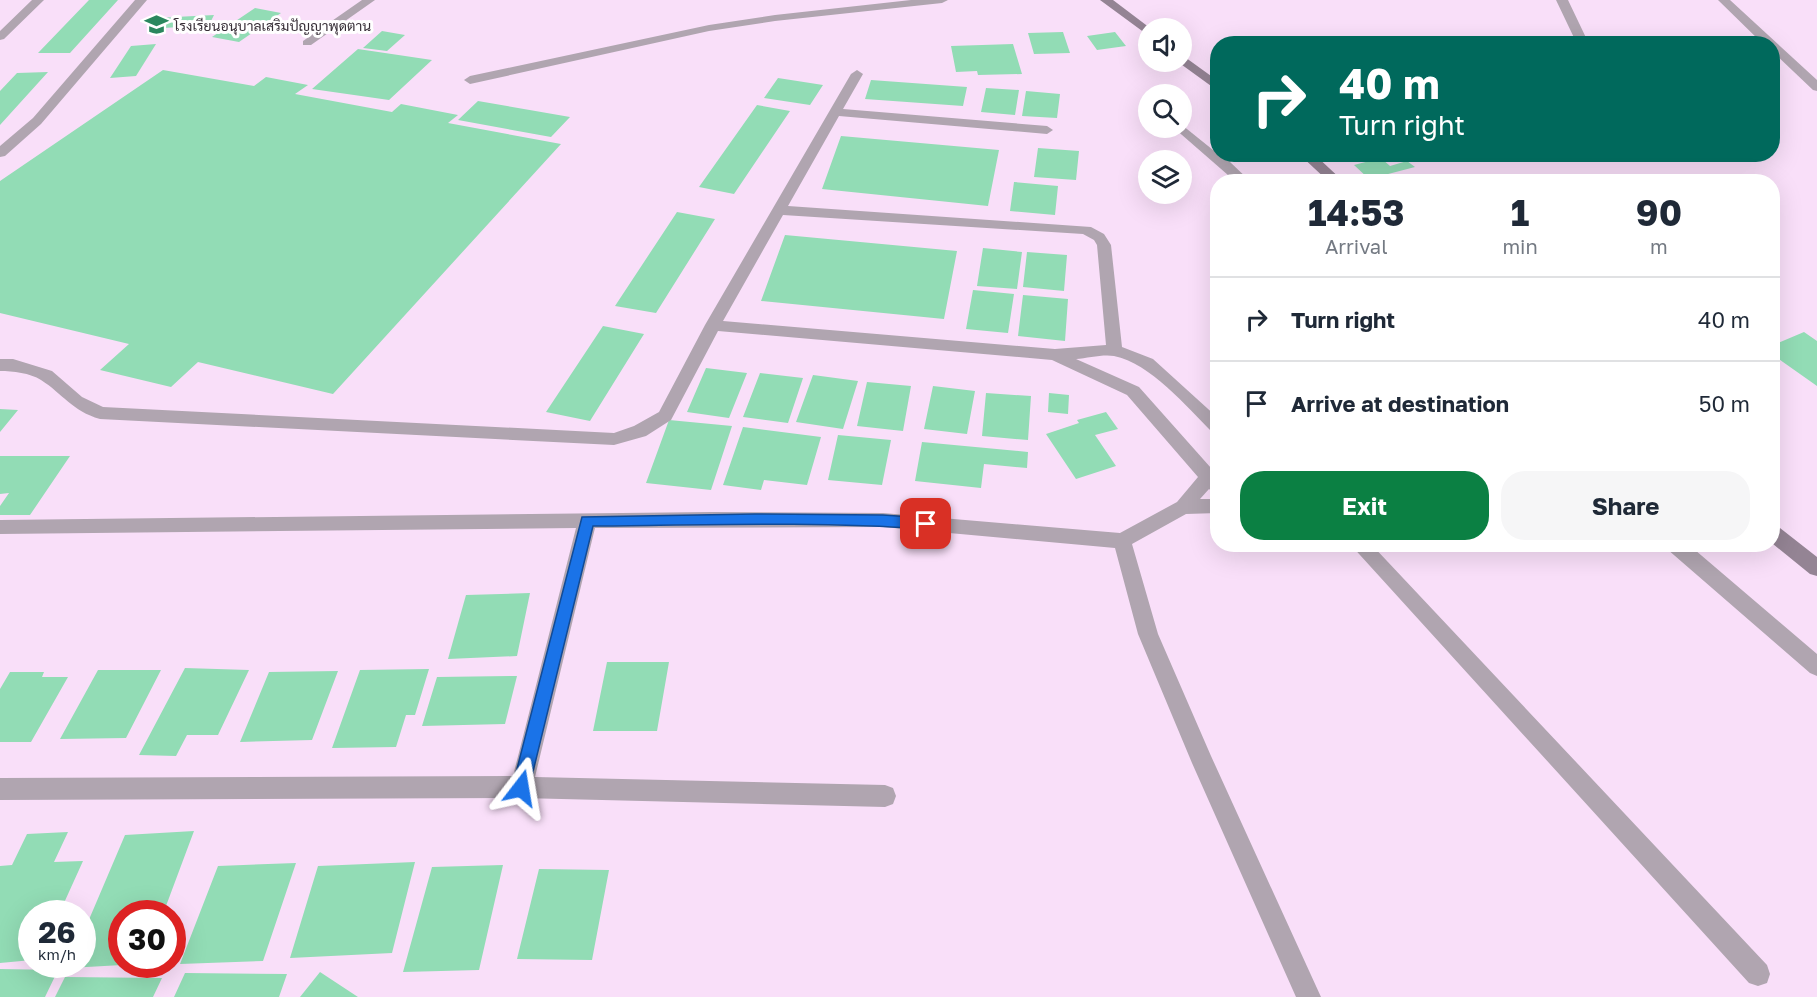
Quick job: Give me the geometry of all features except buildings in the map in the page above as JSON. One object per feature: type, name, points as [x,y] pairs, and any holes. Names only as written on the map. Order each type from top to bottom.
[{"type":"main road","points":[[1106,0],[1138,25]]},
{"type":"main road","points":[[1192,67],[1210,81]]},
{"type":"main road","points":[[1314,162],[1329,174]]},
{"type":"main road","points":[[1780,538],[1817,568]]},
{"type":"street","points":[[0,37],[38,0]]},
{"type":"street","points":[[0,153],[37,121],[141,0]]},
{"type":"street","points":[[307,43],[369,0]]},
{"type":"street","points":[[470,80],[709,28],[775,18],[942,0]]},
{"type":"street","points":[[1562,0],[1579,36]]},
{"type":"street","points":[[1724,0],[1762,36]]},
{"type":"street","points":[[1780,52],[1817,87]]},
{"type":"street","points":[[0,365],[13,365],[46,375],[76,401],[100,413],[614,439],[640,431],[665,416],[713,325],[857,74]]},
{"type":"street","points":[[835,112],[1047,130]]},
{"type":"street","points":[[1192,138],[1210,152]]},
{"type":"street","points":[[1222,162],[1236,174]]},
{"type":"street","points":[[779,210],[1086,230],[1099,237],[1104,244],[1114,350]]},
{"type":"street","points":[[713,325],[1055,355],[1114,350],[1147,363],[1210,420]]},
{"type":"street","points":[[1055,355],[1133,391],[1210,475]]},
{"type":"street","points":[[0,527],[712,519],[883,520],[1122,541],[1183,507],[1210,484]]},
{"type":"street","points":[[1183,507],[1210,506]]},
{"type":"street","points":[[521,788],[587,521]]},
{"type":"street","points":[[1122,541],[1148,634],[1203,763],[1309,997]]},
{"type":"street","points":[[1366,552],[1758,974]]},
{"type":"street","points":[[1683,552],[1817,667]]},
{"type":"street","points":[[0,789],[521,788],[885,796]]},
{"type":"place","name":"โรงเรียนอนุบาลเสริมปัญญาพุดตาน","points":[[156,25]]},
{"type":"route","points":[[521,788],[587,521],[883,520],[926,524]]}]
